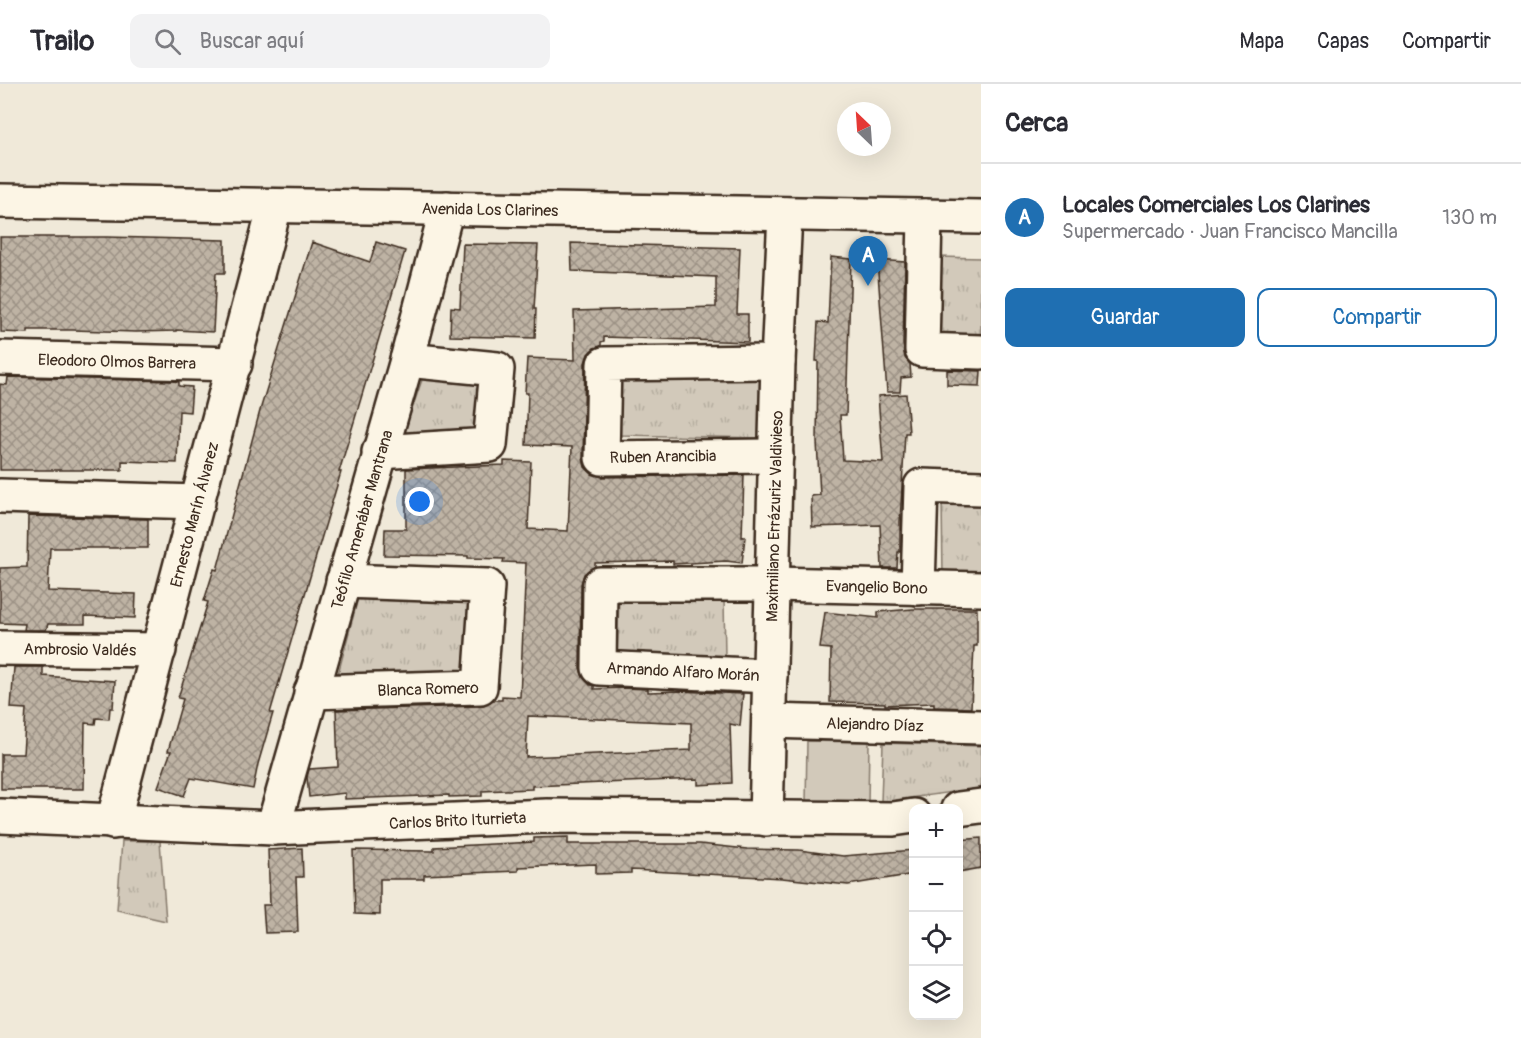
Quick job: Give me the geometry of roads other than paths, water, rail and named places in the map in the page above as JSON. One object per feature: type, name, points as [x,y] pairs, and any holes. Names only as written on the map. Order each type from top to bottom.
[{"type":"street","name":"Avenida Los Clarines","points":[[0,201],[981,217]]},
{"type":"street","name":"Ernesto Marín Álvarez","points":[[114,822],[275,206]]},
{"type":"street","name":"Teófilo Amenábar Mantrana","points":[[273,828],[407,360],[447,208]]},
{"type":"street","name":"Maximiliano Errázuriz Valdivieso","points":[[766,819],[784,214]]},
{"type":"street","points":[[925,216],[922,350],[981,352]]},
{"type":"street","name":"Eleodoro Olmos Barrera","points":[[0,358],[235,364]]},
{"type":"street","points":[[379,452],[490,445],[497,369],[407,360]]},
{"type":"street","name":"Ruben Arancibia","points":[[776,456],[602,458],[604,364],[778,362]]},
{"type":"street","points":[[918,588],[921,486],[981,488]]},
{"type":"street","points":[[0,496],[198,502]]},
{"type":"street","name":"Blanca Romero","points":[[311,692],[480,687],[487,586],[343,581]]},
{"type":"street","name":"Evangelio Bono","points":[[773,584],[981,589]]},
{"type":"street","name":"Armando Alfaro Morán","points":[[770,676],[599,668],[600,585],[773,584]]},
{"type":"street","name":"Ambrosio Valdés","points":[[0,648],[159,650]]},
{"type":"street","name":"Alejandro Díaz","points":[[769,721],[981,727]]},
{"type":"street","points":[[963,808],[981,806]]},
{"type":"street","name":"Carlos Brito Iturrieta","points":[[0,816],[273,828],[547,816],[766,819],[893,819],[909,817]]},
{"type":"place","name":"Locales Comerciales Los Clarines","points":[[868,286]]}]
